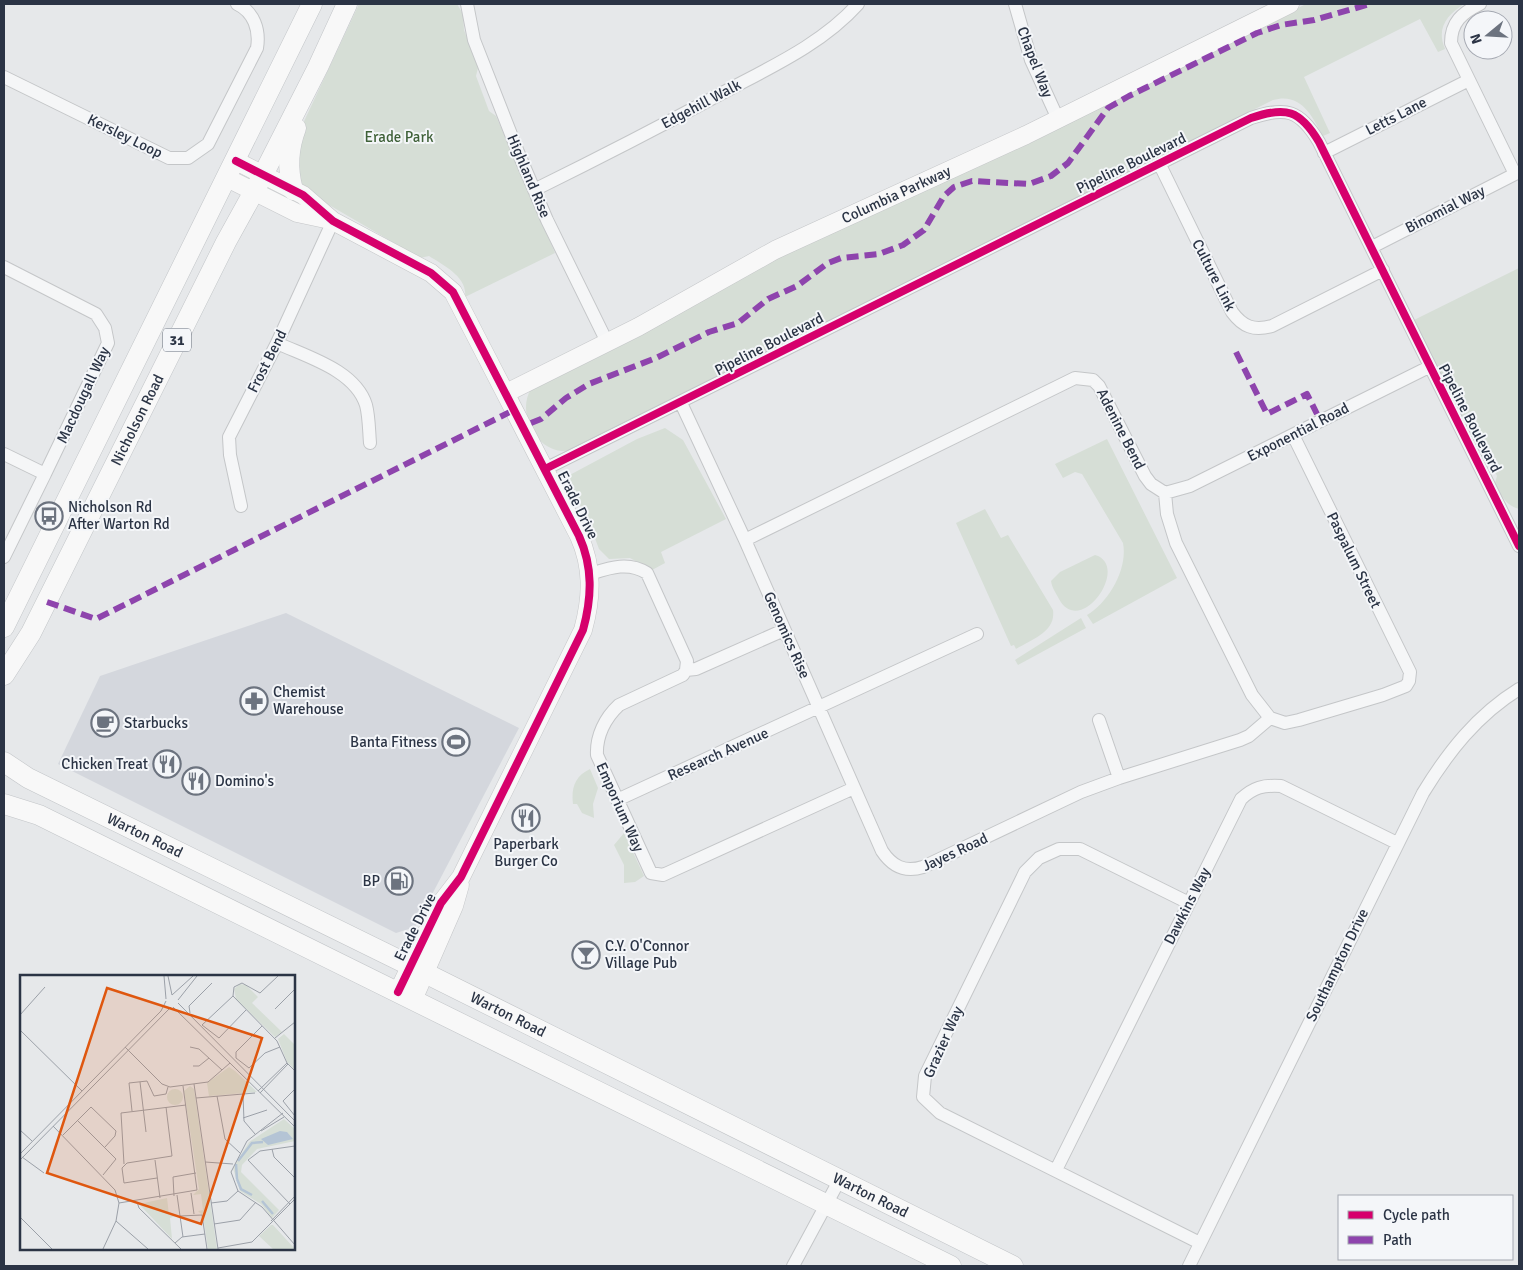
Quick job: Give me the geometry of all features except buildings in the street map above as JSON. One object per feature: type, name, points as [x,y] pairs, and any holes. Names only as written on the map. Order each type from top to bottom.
[{"type":"main road","name":"Nicholson Road","points":[[4,627],[232,170],[312,4]]},
{"type":"main road","name":"Nicholson Road","points":[[4,675],[31,633],[226,242],[259,183],[318,67],[347,4]]},
{"type":"main road","points":[[293,190],[289,174],[293,136],[318,67]]},
{"type":"main road","name":"Warton Road","points":[[4,762],[37,782],[418,969],[1013,1266]]},
{"type":"main road","name":"Warton Road","points":[[4,804],[40,815],[951,1266]]},
{"type":"street","name":"Kersley Loop","points":[[4,76],[169,158],[188,158],[208,144],[257,48],[258,32],[253,18],[244,7],[237,4]]},
{"type":"street","name":"Highland Rise","points":[[467,4],[474,40],[534,190],[607,342]]},
{"type":"street","name":"Edgehill Walk","points":[[534,190],[664,124],[794,54],[837,26],[858,4]]},
{"type":"street","name":"Chapel Way","points":[[1015,4],[1031,60],[1058,119]]},
{"type":"street","name":"Columbia Parkway","points":[[506,393],[607,342],[775,250],[1058,119],[1290,4]]},
{"type":"street","points":[[1480,4],[1459,16],[1451,36],[1453,48],[1517,173]]},
{"type":"street","name":"Letts Lane","points":[[1324,152],[1469,80]]},
{"type":"street","name":"Pipeline Boulevard","points":[[545,469],[1252,118],[1274,111],[1285,111],[1297,116],[1313,132],[1324,152],[1429,367],[1515,527],[1519,546]]},
{"type":"street","name":"Culture Link","points":[[1160,164],[1232,312],[1246,326],[1262,329],[1272,326],[1383,270]]},
{"type":"street","name":"Erade Drive","points":[[232,170],[259,183],[297,213],[333,221]]},
{"type":"street","name":"Binomial Way","points":[[1372,247],[1517,173]]},
{"type":"street","name":"Erade Drive","points":[[259,183],[293,190],[305,196],[333,221],[423,268],[440,280],[458,301],[582,541],[590,574],[589,602],[582,630],[461,876],[441,903],[418,969],[406,996]]},
{"type":"street","name":"Frost Bend","points":[[241,506],[230,455],[229,437],[277,343],[333,221]]},
{"type":"street","name":"Macdougall Way","points":[[4,267],[96,314],[108,335],[106,350],[4,557]]},
{"type":"street","points":[[277,343],[345,376],[361,393],[366,406],[370,443]]},
{"type":"street","name":"Exponential Road","points":[[1165,493],[1190,486],[1429,367]]},
{"type":"street","name":"Adenine Bend","points":[[745,540],[1076,378],[1093,380],[1099,386],[1145,476],[1151,484],[1165,493]]},
{"type":"street","name":"Genomics Rise","points":[[681,403],[745,540],[819,708]]},
{"type":"street","name":"Paspalum Street","points":[[1270,718],[1285,723],[1300,720],[1383,695],[1406,686],[1410,681],[1410,672],[1293,435]]},
{"type":"street","points":[[4,454],[45,474]]},
{"type":"street","points":[[1165,493],[1170,528],[1176,543],[1244,680],[1259,706],[1270,718]]},
{"type":"street","points":[[590,574],[622,566],[640,568],[647,573],[687,661],[686,670]]},
{"type":"street","name":"Emporium Way","points":[[784,630],[696,669],[686,670],[683,675],[619,705],[612,712],[600,732],[596,744],[597,755],[648,869],[654,875],[659,876],[854,788]]},
{"type":"street","points":[[819,708],[977,634]]},
{"type":"street","name":"Southampton Drive","points":[[1189,1266],[1423,793],[1445,757],[1479,719],[1519,689]]},
{"type":"street","name":"Jayes Road","points":[[819,708],[887,859],[901,869],[916,869],[1081,792],[1240,740],[1249,736],[1270,718]]},
{"type":"street","name":"Research Avenue","points":[[617,800],[819,708]]},
{"type":"street","points":[[1099,720],[1120,778]]},
{"type":"street","name":"Dawkins Way","points":[[1056,1170],[1241,799],[1252,788],[1267,785],[1281,786],[1397,843]]},
{"type":"street","name":"Grazier Way","points":[[1188,903],[1080,849],[1058,849],[1040,858],[1025,872],[925,1076],[923,1098],[940,1113],[1200,1243]]},
{"type":"street","points":[[793,1266],[840,1179]]},
{"type":"shaded area","points":[[286,613],[519,728],[415,927],[396,933],[58,764],[100,676]]},
{"type":"green space","name":"Erade Park","points":[[359,4],[457,4],[463,14],[464,30],[478,68],[476,76],[489,111],[496,116],[555,253],[465,297],[463,283],[441,263],[429,256],[420,258],[300,188],[292,162],[299,132]]},
{"type":"green space","points":[[1306,4],[1464,4],[1445,23],[1442,35],[1445,49],[1438,52],[1420,19],[1304,77],[1330,133],[1323,136],[1310,114],[1298,103],[1291,99],[1283,98],[1273,100],[577,447],[564,451],[552,449],[543,444],[531,428],[526,408],[527,398],[531,389],[788,252],[1126,94]]},
{"type":"green space","points":[[1519,268],[1519,509],[1510,505],[1499,492],[1495,483],[1497,476],[1472,425],[1465,422],[1414,320]]},
{"type":"green space","points":[[665,428],[683,440],[726,519],[661,552],[665,563],[652,570],[630,558],[609,559],[599,549],[590,525],[566,477],[637,439]]},
{"type":"green space","points":[[1107,439],[1177,578],[1093,624],[1087,615],[1103,602],[1120,574],[1124,553],[1123,543],[1082,474],[1075,472],[1063,478],[1055,464]]},
{"type":"green space","points":[[985,509],[1001,538],[1008,535],[1053,610],[1053,618],[1047,629],[1036,638],[1016,649],[1014,645],[1011,646],[956,523]]},
{"type":"green space","points":[[1095,555],[1105,561],[1108,572],[1099,596],[1090,605],[1079,610],[1068,609],[1059,599],[1051,581],[1060,572]]},
{"type":"green space","points":[[1081,618],[1086,628],[1018,665],[1015,660]]},
{"type":"green space","points":[[590,769],[598,788],[593,804],[594,818],[582,813],[577,804],[573,804],[575,783],[581,775]]},
{"type":"green space","points":[[624,833],[644,876],[635,882],[624,883],[624,865],[614,845]]},
{"type":"marked path","points":[[531,423],[541,419],[566,398],[589,384],[656,358],[709,332],[738,323],[768,299],[797,286],[828,263],[841,258],[879,254],[903,245],[924,230],[944,196],[954,187],[972,181],[1029,184],[1051,176],[1068,163],[1108,108],[1129,96],[1257,33],[1281,25],[1314,20],[1370,4]]},
{"type":"marked path","points":[[1236,352],[1267,414],[1307,394],[1317,414]]},
{"type":"marked path","points":[[47,602],[96,619],[514,410]]},
{"type":"cycle path","points":[[545,469],[1251,118],[1263,114],[1283,112],[1298,117],[1312,131],[1319,142],[1519,546]]},
{"type":"cycle path","points":[[236,161],[303,195],[333,221],[431,273],[453,292],[579,536],[587,559],[590,582],[583,630],[461,877],[441,903],[398,992]]},
{"type":"place","name":"Nicholson Rd After Warton Rd","points":[[49,516]]},
{"type":"place","name":"Chemist Warehouse","points":[[254,701]]},
{"type":"place","name":"Starbucks","points":[[105,723]]},
{"type":"place","name":"Banta Fitness","points":[[456,742]]},
{"type":"place","name":"Chicken Treat","points":[[167,764]]},
{"type":"place","name":"Domino's","points":[[196,781]]},
{"type":"place","name":"Paperbark Burger Co","points":[[526,818]]},
{"type":"place","name":"BP","points":[[399,881]]},
{"type":"place","name":"C.Y. O'Connor Village Pub","points":[[586,955]]}]
